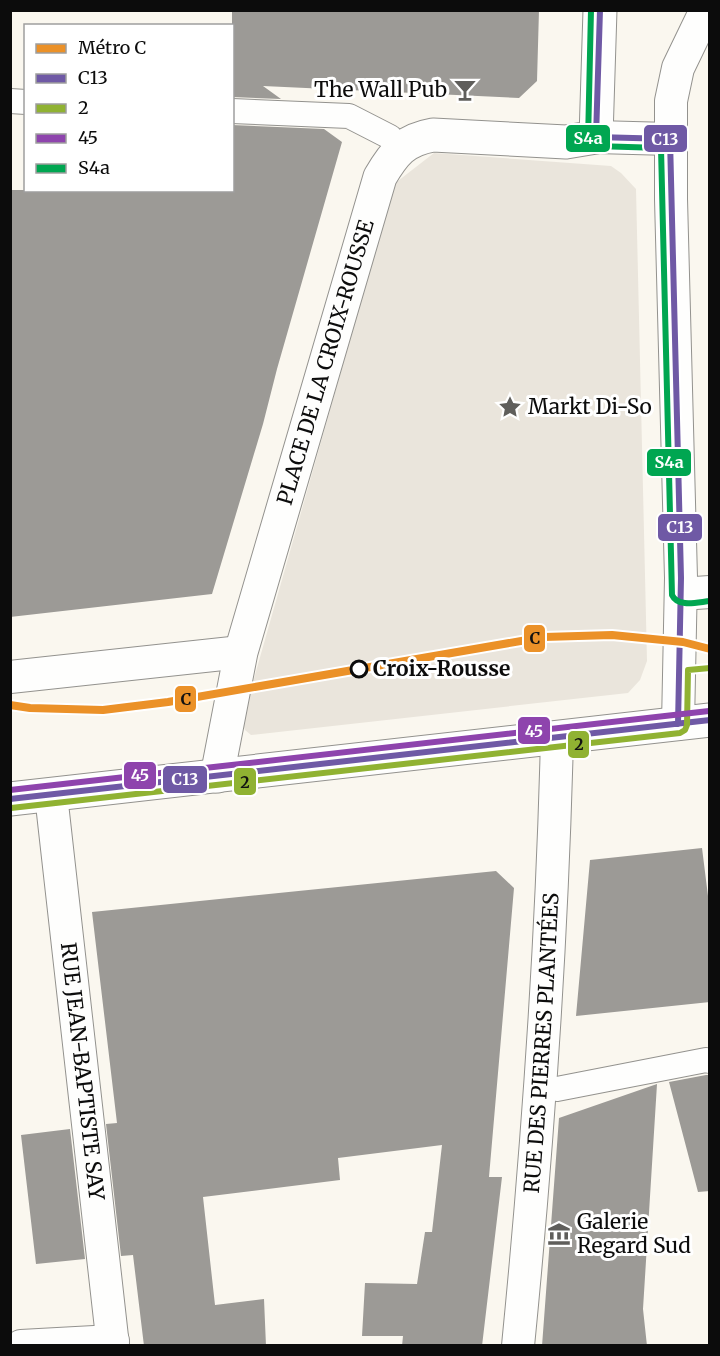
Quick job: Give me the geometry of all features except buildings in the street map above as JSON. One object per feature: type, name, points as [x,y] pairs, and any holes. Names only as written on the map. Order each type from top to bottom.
[{"type":"street","points":[[596,137],[600,10]]},
{"type":"street","points":[[10,799],[694,722],[695,593],[670,139],[671,101],[678,68],[706,10]]},
{"type":"street","points":[[234,111],[349,116],[390,137],[398,150]]},
{"type":"street","name":"PLACE DE LA CROIX-ROUSSE","points":[[217,777],[241,652],[380,177],[398,150],[419,137],[433,135],[566,142],[596,137],[670,139]]},
{"type":"street","points":[[10,677],[241,652]]},
{"type":"street","name":"RUE DES PIERRES PLANTÉES","points":[[519,1346],[544,1048],[557,738]]},
{"type":"street","name":"RUE JEAN-BAPTISTE SAY","points":[[51,795],[113,1343]]},
{"type":"street","points":[[557,1089],[705,1060],[710,1061]]},
{"type":"street","points":[[21,1346],[113,1343]]},
{"type":"shaded area","points":[[434,153],[611,166],[636,189],[647,661],[640,680],[628,693],[251,735],[245,730],[242,721],[394,184]]},
{"type":"metro line","name":"C","points":[[10,705],[30,708],[103,710],[168,702],[544,637],[612,635],[683,642],[710,649]]},
{"type":"transit line","name":"S4a","points":[[591,10],[588,141],[595,146],[661,148],[672,595],[683,603],[710,601]]},
{"type":"transit line","name":"C13","points":[[600,10],[596,137],[670,139],[681,578],[678,724]]},
{"type":"transit line","name":"2","points":[[11,808],[680,733],[687,725],[688,670],[710,668]]},
{"type":"transit line","name":"45","points":[[10,790],[709,711]]},
{"type":"transit line","name":"C13","points":[[10,799],[710,720]]},
{"type":"place","name":"The Wall Pub","points":[[465,90]]},
{"type":"place","name":"Markt Di-So","points":[[510,407]]},
{"type":"place","name":"Croix-Rousse","points":[[359,669]]},
{"type":"place","name":"Galerie Regard Sud","points":[[559,1234]]}]
